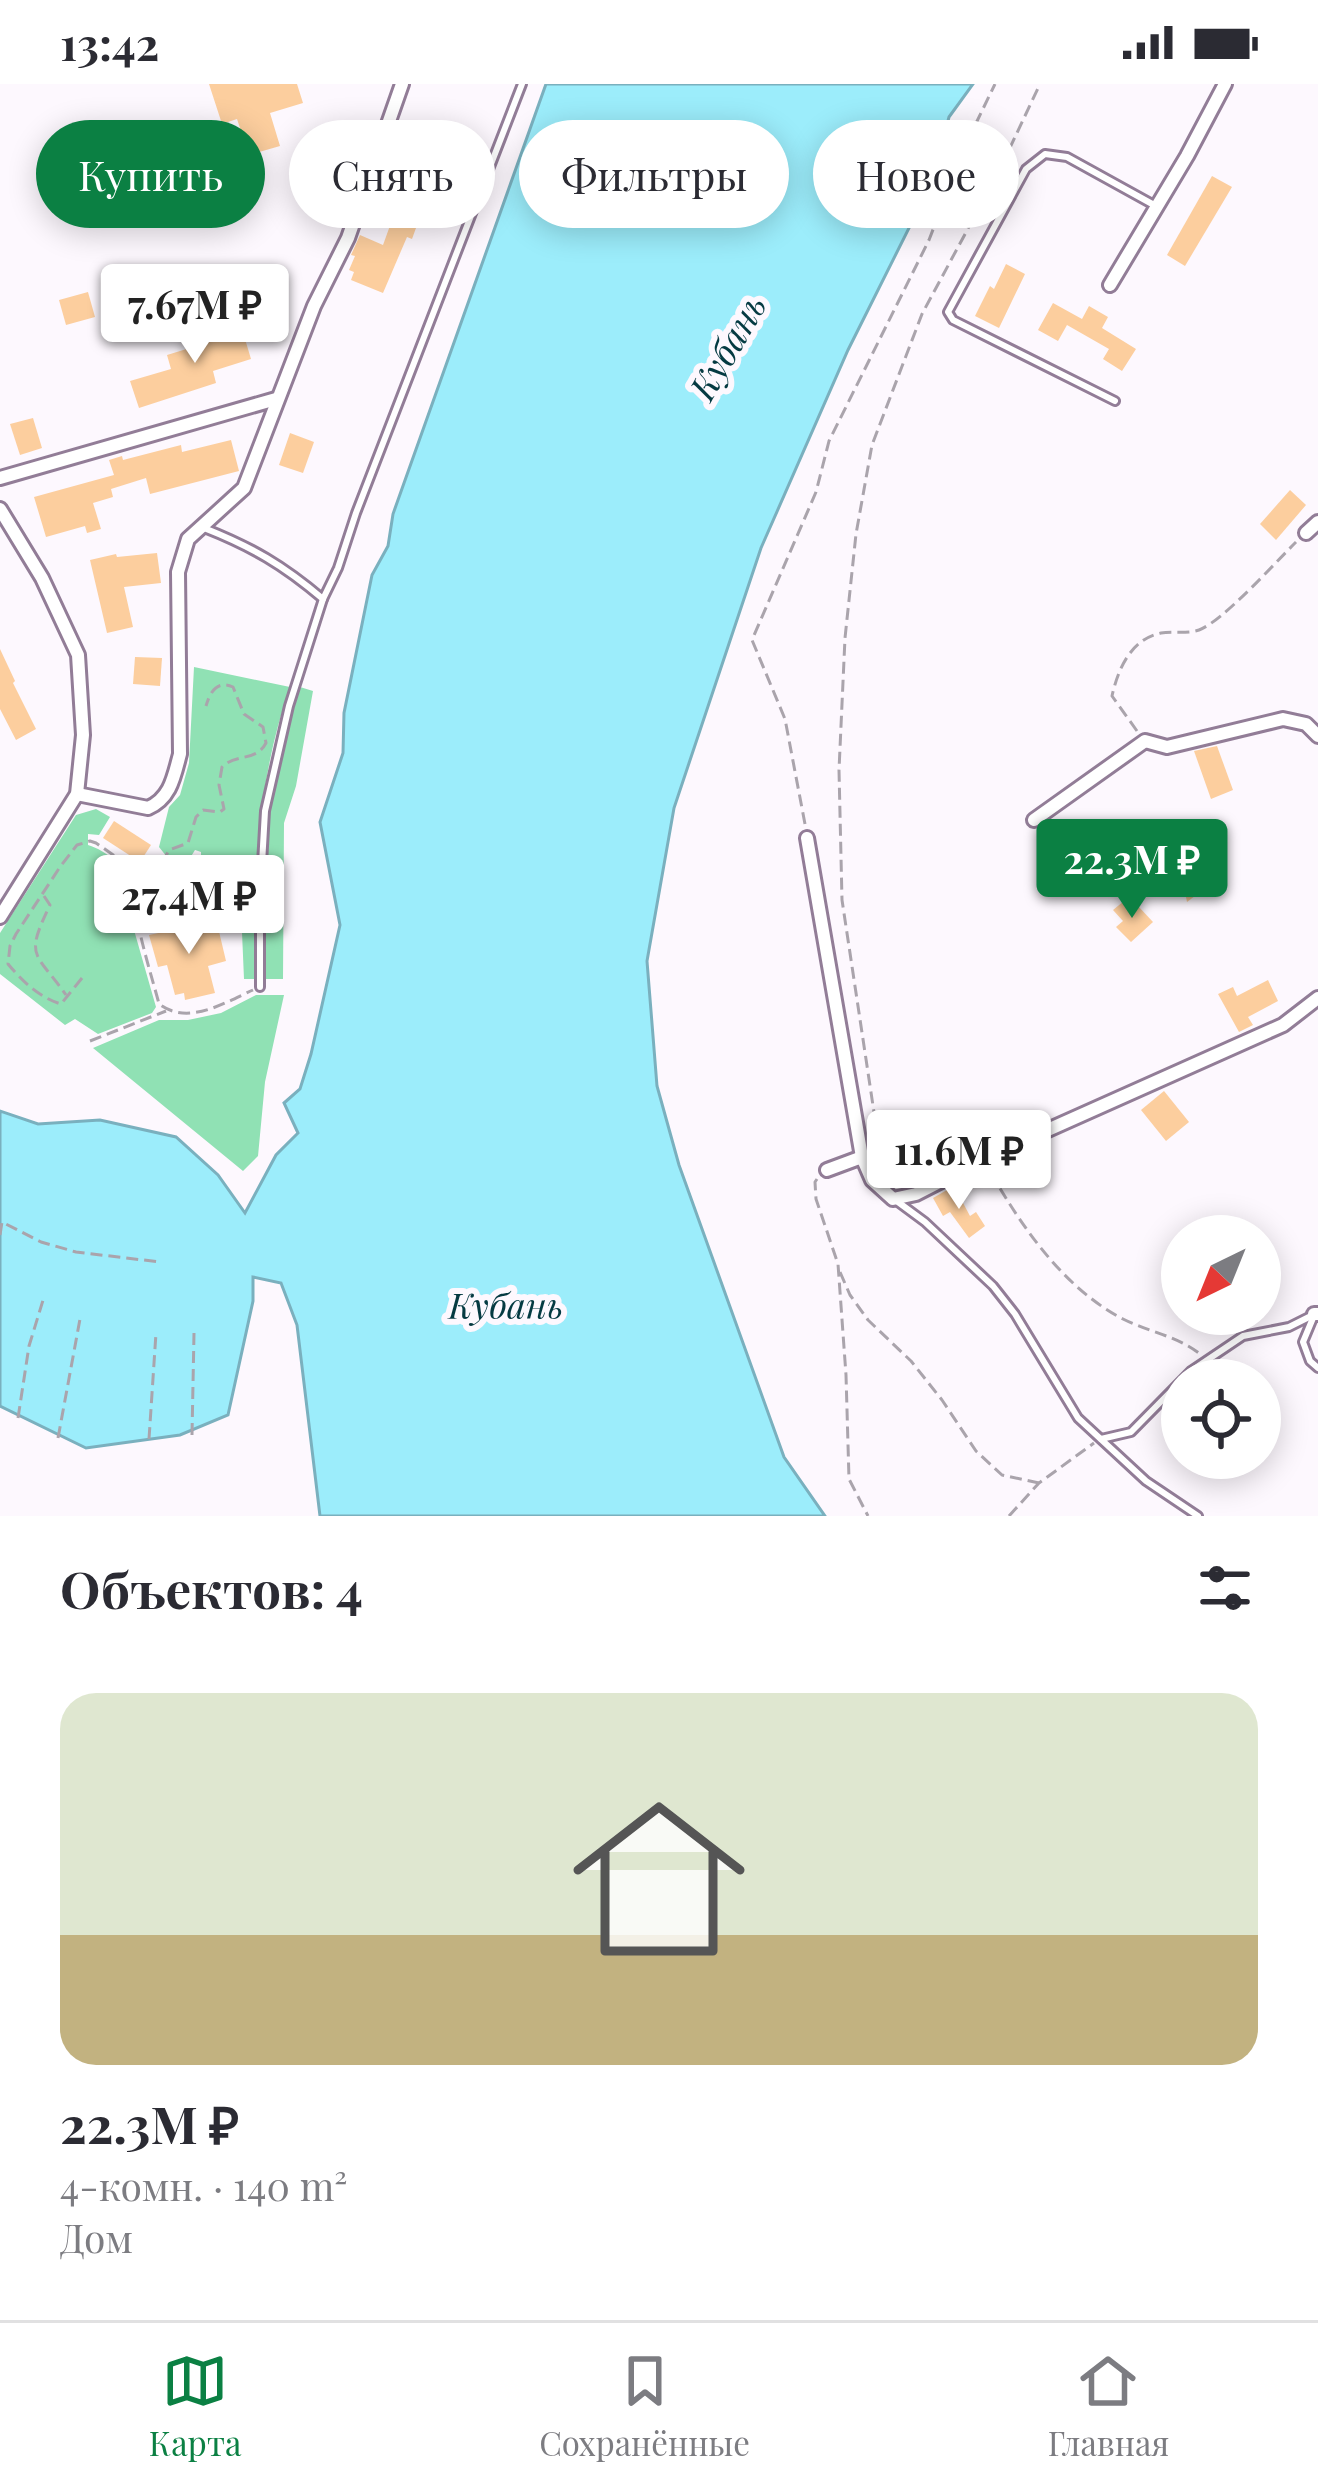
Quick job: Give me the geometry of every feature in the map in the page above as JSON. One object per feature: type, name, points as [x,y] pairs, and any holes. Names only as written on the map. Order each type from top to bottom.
[{"type":"street","points":[[77,794],[148,808],[158,804],[172,783],[180,754],[178,572],[188,539],[244,488],[314,306],[348,238],[402,84]]},
{"type":"street","points":[[1110,285],[1225,84]]},
{"type":"street","points":[[0,478],[276,399]]},
{"type":"street","points":[[0,508],[42,578],[78,655],[83,735],[77,794],[0,917]]},
{"type":"street","points":[[1306,533],[1318,522]]},
{"type":"street","points":[[1034,820],[1145,741],[1167,747],[1283,718],[1306,724],[1318,736]]},
{"type":"street","points":[[807,838],[862,1157],[872,1180],[893,1199],[916,1194],[1283,1025],[1318,998]]},
{"type":"street","points":[[827,1170],[862,1157]]},
{"type":"lane","points":[[260,987],[265,811],[289,706],[323,599],[522,84]]},
{"type":"lane","points":[[1115,401],[953,320],[948,312],[1026,169],[1045,154],[1067,157],[1157,207]]},
{"type":"lane","points":[[200,526],[256,549],[323,599]]},
{"type":"lane","points":[[893,1199],[993,1286],[1078,1418],[1146,1481],[1187,1513],[1198,1516]]},
{"type":"lane","points":[[1206,1359],[1244,1336],[1289,1327],[1316,1314]]},
{"type":"lane","points":[[1316,1314],[1304,1342],[1310,1361],[1318,1368]]},
{"type":"lane","points":[[1101,1439],[1131,1432],[1161,1400]]},
{"type":"path","points":[[807,838],[785,719],[752,640],[815,492],[829,441],[929,240],[995,84]]},
{"type":"path","points":[[893,1199],[880,1152],[842,900],[839,770],[856,534],[872,445],[922,314],[1040,84]]},
{"type":"path","points":[[1145,741],[1112,696],[1130,652],[1151,636],[1199,630],[1306,533]]},
{"type":"path","points":[[161,864],[170,850],[188,843],[199,813],[224,809],[218,785],[222,766],[256,754],[266,743],[263,728],[244,714],[233,687],[221,684],[210,692],[206,706]]},
{"type":"path","points":[[82,979],[61,1004],[55,1004],[8,964],[10,946],[71,852],[84,842],[96,843],[136,871]]},
{"type":"path","points":[[187,922],[191,910],[184,885],[173,872],[161,864],[136,871],[131,880],[133,908],[159,1004],[168,1011],[188,1014],[260,987]]},
{"type":"path","points":[[42,895],[50,905],[34,948],[42,967],[67,997]]},
{"type":"path","points":[[90,1041],[168,1011]]},
{"type":"path","points":[[989,1157],[1012,1210],[1048,1257],[1080,1288],[1121,1318],[1188,1344],[1206,1359]]},
{"type":"path","points":[[827,1170],[815,1182],[816,1199],[850,1295],[868,1320],[911,1361],[976,1451],[1002,1475],[1039,1483]]},
{"type":"path","points":[[0,1235],[2,1222],[41,1242],[76,1252],[160,1262]]},
{"type":"path","points":[[838,1264],[849,1479],[868,1516]]},
{"type":"path","points":[[18,1418],[28,1346],[44,1297]]},
{"type":"path","points":[[58,1438],[80,1319]]},
{"type":"path","points":[[149,1439],[156,1333]]},
{"type":"path","points":[[192,1435],[194,1333]]},
{"type":"path","points":[[1009,1516],[1039,1483],[1101,1439]]},
{"type":"green space","points":[[194,667],[290,687],[264,795],[256,979],[244,979],[241,909],[230,893],[207,880],[201,852],[195,850],[187,863],[171,862],[159,847],[169,807],[180,795],[189,763]]},
{"type":"green space","points":[[300,687],[313,691],[296,786],[284,823],[283,979],[264,979],[267,810]]},
{"type":"green space","points":[[96,809],[110,817],[99,835],[88,834],[88,845],[111,857],[121,870],[156,1007],[152,1013],[98,1034],[75,1019],[65,1025],[0,974],[0,933],[76,815]]},
{"type":"green space","points":[[256,995],[284,995],[265,1082],[258,1156],[243,1171],[93,1048],[159,1020],[221,1013]]},
{"type":"water","name":"Кубань","points":[[546,84],[973,84],[948,120],[813,120],[813,228],[909,228],[848,350],[761,548],[674,808],[647,961],[657,1086],[679,1165],[784,1457],[825,1516],[320,1516],[297,1325],[281,1283],[253,1277],[253,1301],[228,1415],[180,1435],[86,1448],[0,1406],[0,1111],[38,1124],[100,1120],[176,1137],[218,1175],[245,1213],[276,1155],[298,1133],[284,1103],[300,1089],[340,925],[320,822],[343,753],[344,713],[372,575],[388,546],[393,514],[519,160],[519,228],[789,228],[789,120],[533,120]]},
{"type":"building","points":[[209,84],[297,84],[303,103],[270,113],[280,146],[265,150],[265,120],[221,120]]},
{"type":"building","points":[[1212,176],[1232,187],[1185,266],[1167,255]]},
{"type":"building","points":[[389,228],[416,228],[412,239],[407,237],[383,293],[351,280],[354,272],[349,270],[360,235],[383,245]]},
{"type":"building","points":[[1006,264],[1025,274],[999,328],[975,316]]},
{"type":"building","points":[[88,292],[95,317],[66,325],[59,300]]},
{"type":"building","points":[[1053,303],[1082,319],[1089,306],[1108,317],[1102,328],[1136,349],[1122,371],[1103,359],[1109,349],[1067,325],[1058,341],[1038,330]]},
{"type":"building","points":[[223,319],[224,323],[239,319],[251,359],[213,371],[216,383],[139,408],[130,381],[171,369],[167,355],[216,340],[211,323]]},
{"type":"building","points":[[33,418],[42,448],[20,455],[10,424]]},
{"type":"building","points":[[290,433],[314,442],[303,473],[279,465]]},
{"type":"building","points":[[231,440],[239,471],[150,494],[146,478],[111,489],[113,497],[93,503],[101,529],[87,533],[85,526],[46,537],[34,497],[114,475],[109,460],[122,456],[123,460],[181,445],[182,452]]},
{"type":"building","points":[[1290,490],[1306,505],[1276,540],[1260,524]]},
{"type":"building","points":[[157,553],[161,583],[124,587],[133,627],[107,633],[90,560]]},
{"type":"building","points":[[0,649],[36,729],[16,740],[0,709]]},
{"type":"building","points":[[135,657],[162,658],[160,686],[133,684]]},
{"type":"building","points":[[1217,746],[1233,790],[1211,799],[1194,751]]},
{"type":"building","points":[[114,821],[151,845],[140,862],[103,838]]},
{"type":"building","points":[[1198,824],[1214,842],[1190,862],[1208,886],[1187,902],[1166,859],[1191,840],[1186,834]]},
{"type":"building","points":[[1087,828],[1113,856],[1093,874],[1067,846]]},
{"type":"building","points":[[1124,901],[1133,911],[1138,906],[1153,922],[1131,942],[1116,927],[1123,921],[1113,910]]},
{"type":"building","points":[[183,923],[185,931],[217,923],[226,961],[208,966],[215,993],[185,1000],[184,993],[175,995],[167,965],[158,967],[149,935]]},
{"type":"building","points":[[1268,980],[1278,1001],[1248,1017],[1253,1025],[1239,1032],[1218,994],[1233,987],[1237,996]]},
{"type":"building","points":[[1164,1091],[1189,1122],[1166,1141],[1141,1110]]},
{"type":"building","points":[[954,1186],[970,1216],[976,1212],[985,1226],[969,1238],[950,1212],[943,1216],[933,1198]]}]
